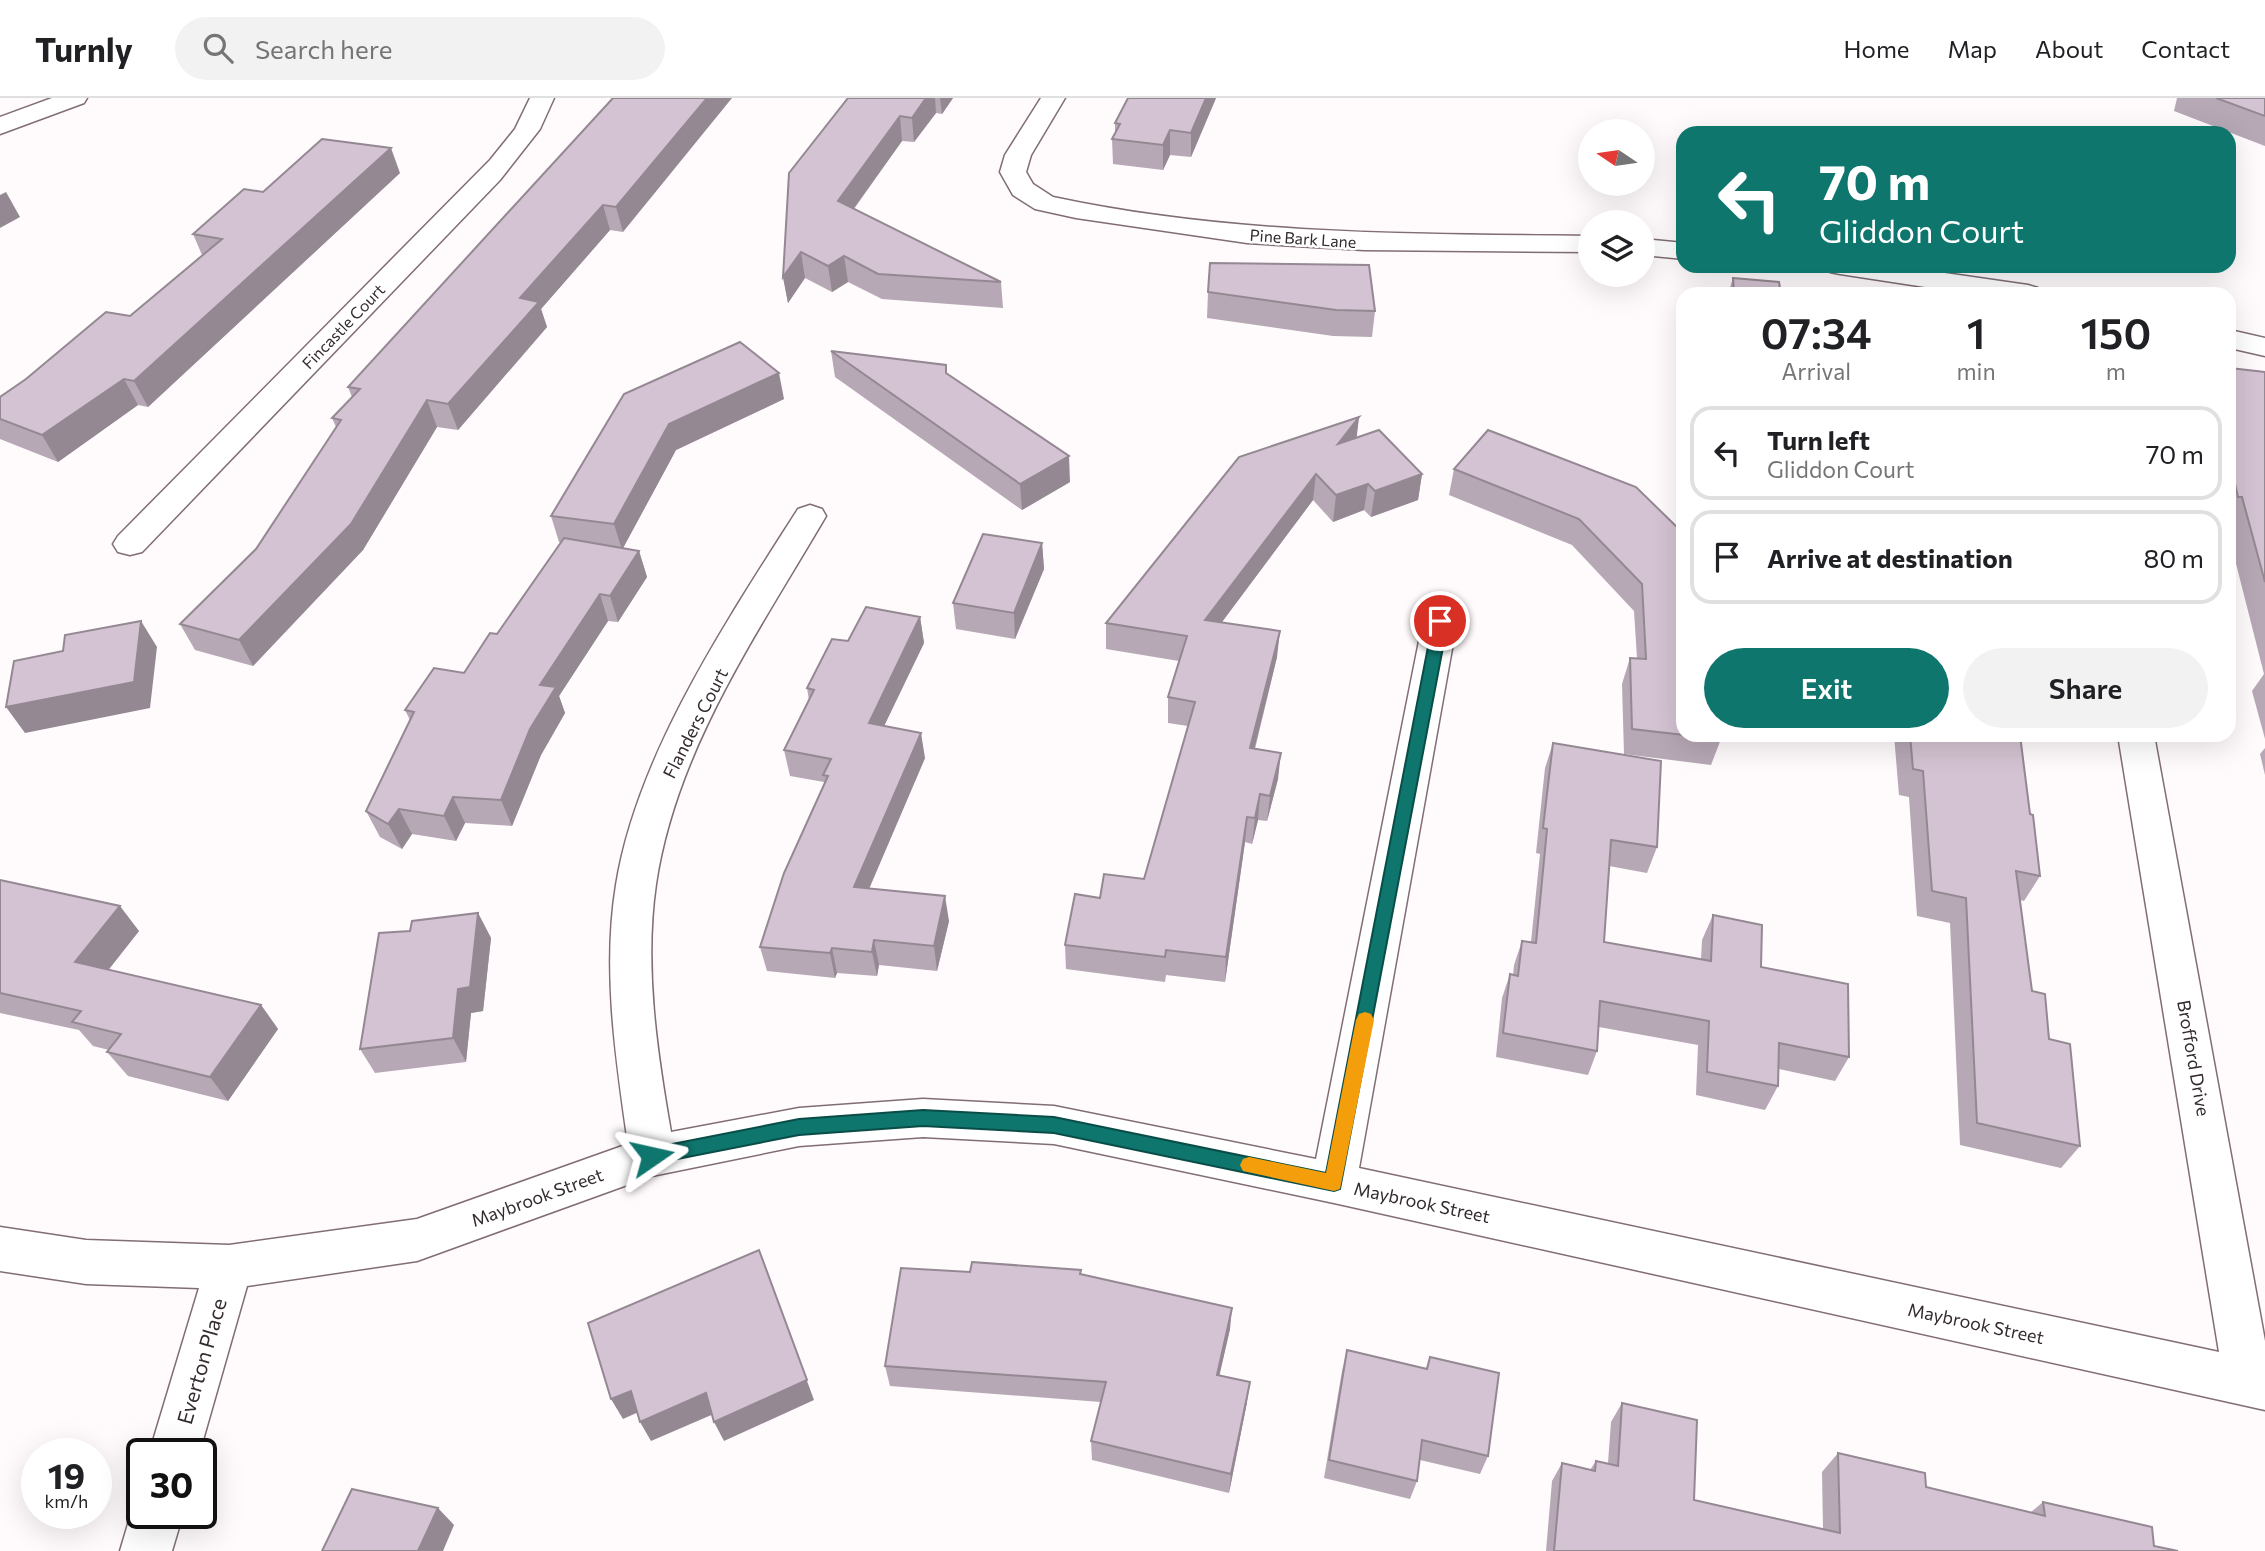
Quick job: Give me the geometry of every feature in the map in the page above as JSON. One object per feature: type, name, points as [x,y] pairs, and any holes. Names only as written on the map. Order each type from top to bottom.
[{"type":"street","points":[[0,126],[75,98]]},
{"type":"street","name":"Fincastle Court","points":[[130,544],[491,174],[518,144],[537,114],[542,98]]},
{"type":"street","name":"Pine Bark Lane","points":[[1053,98],[1018,155],[1013,172],[1023,189],[1044,203],[1247,235],[1364,242],[1578,244]]},
{"type":"street","points":[[1655,248],[1676,250]]},
{"type":"street","points":[[1887,273],[1981,287]]},
{"type":"street","points":[[2236,340],[2265,347]]},
{"type":"street","name":"Flanders Court","points":[[652,1156],[638,1067],[630,976],[635,890],[654,811],[672,762],[694,716],[810,516]]},
{"type":"street","points":[[1334,1183],[1440,621]]},
{"type":"street","name":"Brofford Drive","points":[[2137,742],[2257,1384]]},
{"type":"street","name":"Maybrook Street","points":[[0,1249],[86,1262],[229,1268],[416,1240],[652,1156],[799,1127],[923,1118],[1054,1125],[1334,1183],[2257,1384]]},
{"type":"street","name":"Everton Place","points":[[179,1438],[229,1268]]},
{"type":"street","points":[[146,1551],[153,1529]]},
{"type":"building","points":[[613,98],[707,98],[616,207],[603,205],[520,298],[539,302],[448,404],[427,400],[351,524],[239,640],[180,624],[256,549],[341,420],[332,418],[360,389],[348,387]]},
{"type":"building","points":[[848,98],[926,98],[912,118],[900,116],[838,201],[1001,282],[878,274],[844,256],[828,266],[801,252],[783,277],[789,173]]},
{"type":"building","points":[[1128,98],[1206,98],[1191,133],[1170,130],[1163,145],[1112,139],[1120,124],[1115,123]]},
{"type":"building","points":[[2216,98],[2265,98],[2265,116]]},
{"type":"building","points":[[322,139],[391,148],[134,381],[124,379],[42,435],[0,419],[0,397],[26,379],[106,312],[130,316],[222,239],[193,234],[244,189],[263,192]]},
{"type":"building","points":[[1210,263],[1369,265],[1375,311],[1336,310],[1208,292]]},
{"type":"building","points":[[1733,278],[1779,282],[1780,287],[1734,287]]},
{"type":"building","points":[[740,342],[779,373],[669,424],[614,524],[551,516],[624,394]]},
{"type":"building","points":[[831,351],[946,365],[946,373],[1069,456],[1020,484]]},
{"type":"building","points":[[2236,369],[2265,372],[2265,582],[2242,497],[2238,497]]},
{"type":"building","points":[[1359,417],[1338,444],[1379,430],[1422,474],[1375,491],[1368,484],[1336,495],[1316,474],[1205,620],[1280,631],[1250,748],[1281,753],[1270,796],[1260,794],[1255,818],[1247,817],[1226,957],[1166,950],[1165,957],[1065,945],[1075,894],[1100,898],[1104,874],[1144,879],[1195,702],[1168,697],[1187,636],[1106,623],[1239,457]]},
{"type":"building","points":[[1488,430],[1636,487],[1676,526],[1676,734],[1632,729],[1630,658],[1646,659],[1642,584],[1579,519],[1454,469]]},
{"type":"building","points":[[983,534],[1042,543],[1014,613],[953,603]]},
{"type":"building","points":[[564,538],[639,551],[610,596],[600,594],[540,685],[556,687],[530,729],[501,800],[453,797],[444,816],[399,809],[388,824],[366,811],[414,712],[405,710],[434,668],[464,673],[490,633],[497,634]]},
{"type":"building","points":[[866,607],[920,617],[869,723],[921,733],[854,887],[945,896],[934,946],[874,940],[872,952],[832,948],[830,953],[760,947],[784,873],[828,776],[823,775],[831,759],[784,750],[814,690],[807,688],[832,639],[848,641]]},
{"type":"building","points":[[141,621],[134,682],[6,707],[14,661],[63,651],[65,635]]},
{"type":"building","points":[[1911,742],[2021,742],[2040,876],[2016,871],[2032,991],[2045,994],[2049,1039],[2070,1044],[2080,1146],[1977,1123],[1966,898],[1932,891],[1923,771],[1913,769]]},
{"type":"building","points":[[1553,743],[1661,761],[1657,847],[1611,840],[1604,942],[1711,961],[1713,915],[1762,925],[1761,967],[1848,984],[1849,1057],[1779,1043],[1778,1086],[1707,1072],[1709,1021],[1600,1001],[1597,1051],[1503,1033],[1510,974],[1518,976],[1522,941],[1536,943],[1547,829],[1543,828]]},
{"type":"building","points":[[0,880],[120,906],[75,962],[261,1005],[210,1077],[107,1052],[121,1034],[72,1022],[81,1011],[0,993]]},
{"type":"building","points":[[478,913],[470,987],[458,989],[453,1038],[360,1049],[379,933],[410,931],[412,921]]},
{"type":"building","points":[[759,1250],[807,1380],[714,1422],[706,1393],[640,1422],[631,1391],[611,1399],[588,1323]]},
{"type":"building","points":[[972,1262],[1081,1270],[1080,1274],[1232,1308],[1217,1375],[1250,1382],[1231,1474],[1091,1441],[1106,1382],[885,1366],[901,1268],[970,1272]]},
{"type":"building","points":[[1347,1350],[1427,1369],[1430,1357],[1499,1373],[1488,1456],[1422,1440],[1417,1481],[1329,1460]]},
{"type":"building","points":[[1622,1403],[1697,1420],[1694,1500],[1840,1533],[1838,1453],[1925,1473],[1926,1487],[2045,1516],[2043,1502],[2152,1527],[2154,1546],[2178,1551],[1554,1551],[1562,1463],[1595,1471],[1596,1461],[1618,1466]]},
{"type":"building","points":[[352,1489],[438,1508],[418,1551],[322,1551]]},
{"type":"slow traffic","points":[[1249,1165],[1334,1183],[1365,1020]]},
{"type":"route","points":[[652,1156],[799,1127],[923,1118],[1054,1125],[1334,1183],[1440,621]]}]
